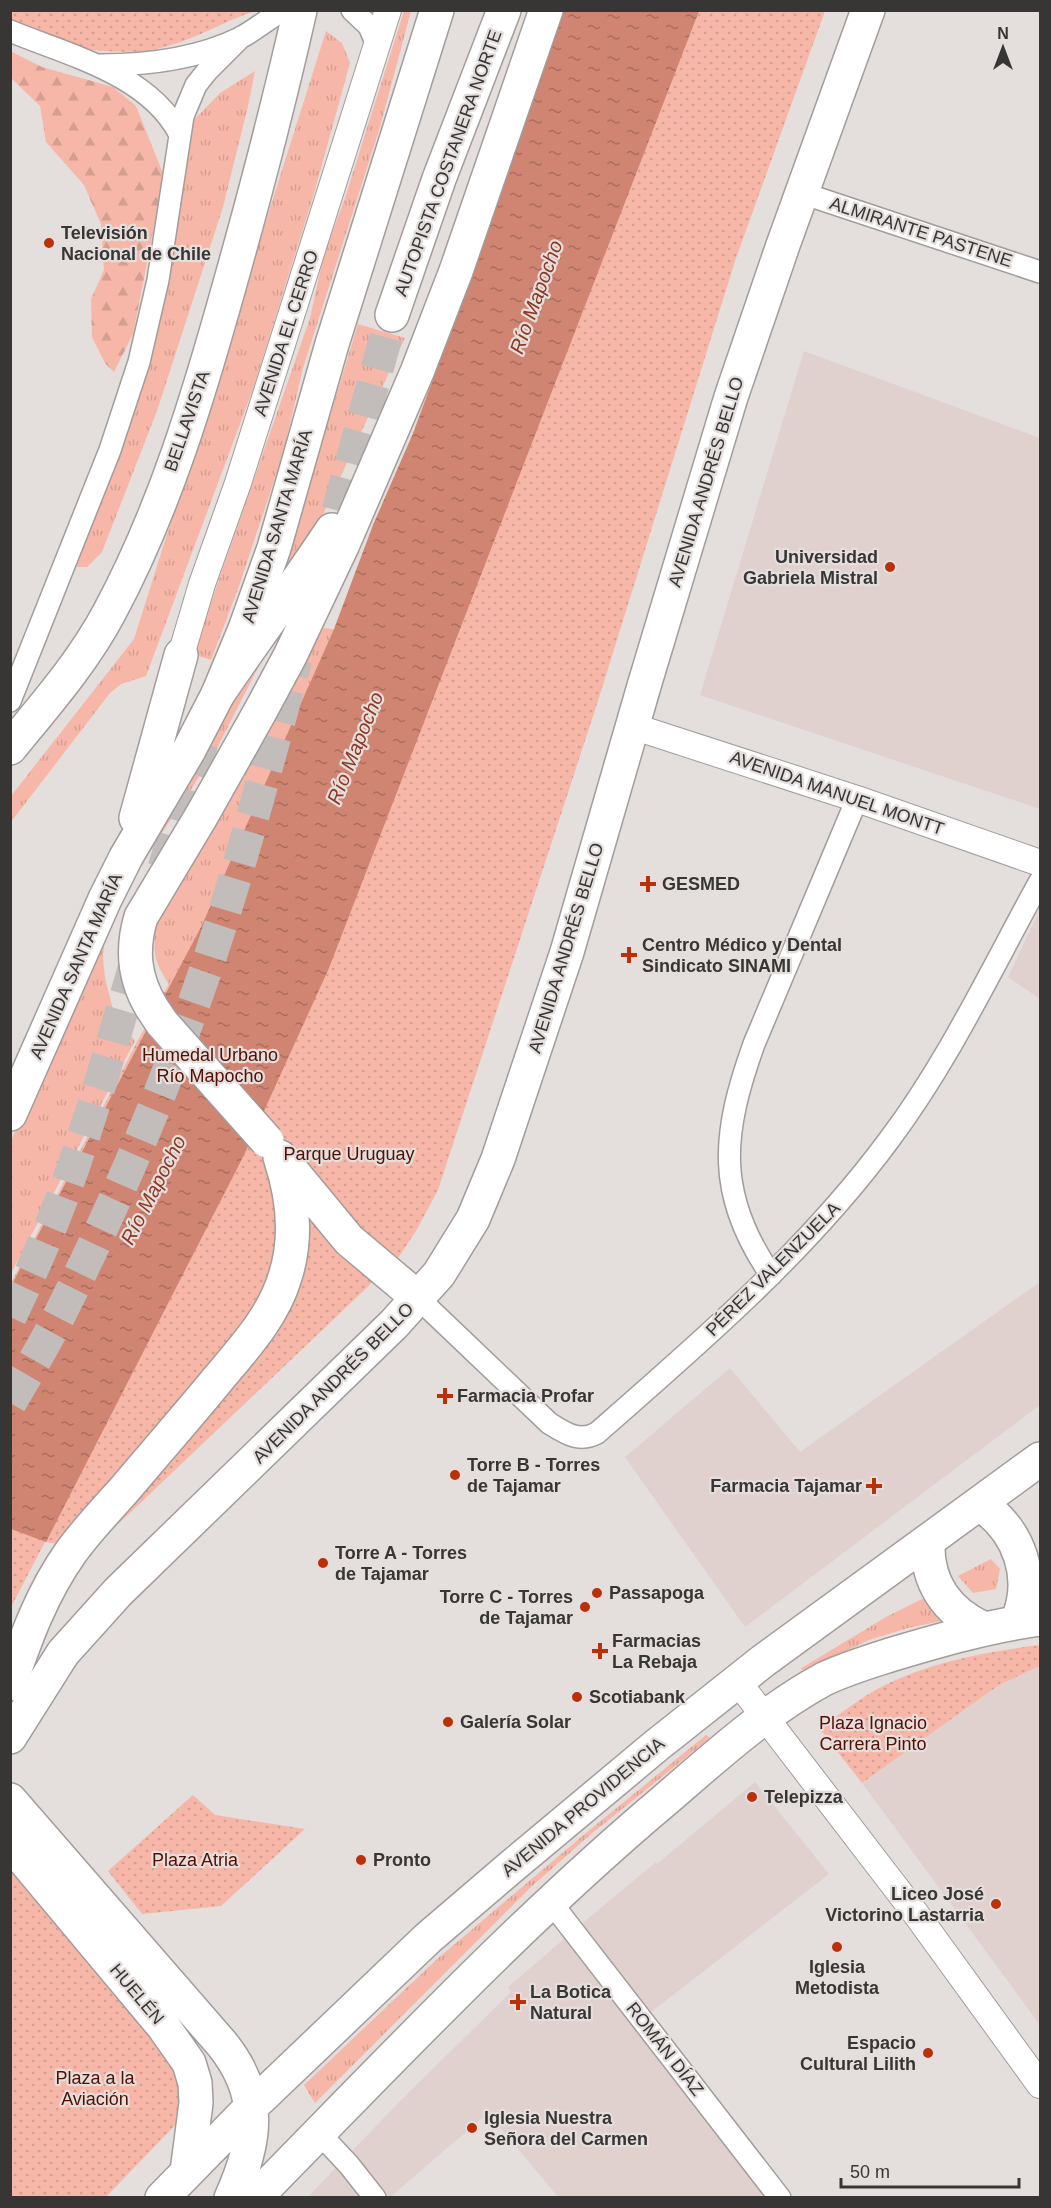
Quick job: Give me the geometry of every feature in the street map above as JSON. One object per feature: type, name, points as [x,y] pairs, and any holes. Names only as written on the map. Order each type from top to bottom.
[{"type":"main road","name":"BELLAVISTA","points":[[10,748],[77,663],[93,639],[108,615],[146,537],[211,352],[289,60],[300,10]]},
{"type":"main road","name":"AVENIDA SANTA MARÍA","points":[[10,1114],[126,857],[189,750],[218,694],[245,629],[274,548],[332,344],[437,10]]},
{"type":"main road","name":"AUTOPISTA COSTANERA NORTE","points":[[392,315],[439,178],[504,10]]},
{"type":"main road","points":[[418,1298],[349,1240],[273,1149],[162,1023],[141,987],[135,961],[136,932],[141,917],[225,776],[291,656],[318,600],[417,372],[452,282],[546,10]]},
{"type":"main road","name":"AVENIDA ANDRÉS BELLO","points":[[10,1737],[48,1674],[94,1616],[367,1351],[418,1298],[439,1274],[473,1219],[498,1159],[567,951],[728,407],[868,10]]},
{"type":"main road","points":[[181,655],[196,680],[218,694],[310,564],[383,450]]},
{"type":"main road","points":[[126,857],[181,655]]},
{"type":"main road","points":[[10,1684],[29,1628],[57,1571],[88,1530],[243,1350],[268,1316],[278,1296],[287,1269],[292,1239],[291,1198],[273,1149]]},
{"type":"main road","name":"AVENIDA PROVIDENCIA","points":[[162,2198],[251,2107],[428,1938],[657,1745],[821,1618],[1041,1459]]},
{"type":"main road","points":[[255,2198],[550,1901],[590,1864],[765,1717],[791,1698],[827,1678],[863,1664],[982,1628],[1029,1621],[1025,1592],[1025,1568],[1020,1552],[1005,1525],[980,1504]]},
{"type":"main road","points":[[928,1541],[929,1567],[938,1590],[947,1604],[960,1616],[982,1628]]},
{"type":"main road","name":"HUELÉN","points":[[10,1800],[232,2056],[245,2080],[251,2107],[248,2150],[231,2198]]},
{"type":"main road","name":"HUELÉN","points":[[10,1843],[163,2026],[189,2063],[195,2084],[196,2103],[187,2172]]},
{"type":"street","points":[[10,701],[128,401],[150,322],[179,133],[185,108],[196,85],[241,37],[283,10]]},
{"type":"street","points":[[352,10],[369,26],[377,45]]},
{"type":"street","name":"AVENIDA EL CERRO","points":[[181,655],[388,10]]},
{"type":"street","points":[[10,32],[114,73],[164,109],[179,133]]},
{"type":"street","points":[[95,65],[156,62],[196,53],[241,37]]},
{"type":"street","name":"ALMIRANTE PASTENE","points":[[802,193],[1041,272]]},
{"type":"street","name":"AVENIDA MANUEL MONTT","points":[[632,726],[1041,862]]},
{"type":"street","points":[[771,1275],[746,1234],[737,1210],[729,1168],[731,1124],[754,1044],[857,799]]},
{"type":"street","name":"PÉREZ VALENZUELA","points":[[418,1298],[549,1423],[566,1434],[585,1438],[597,1433],[685,1356],[771,1275],[835,1207],[889,1141],[955,1036],[1041,881]]},
{"type":"street","points":[[738,1682],[916,1914],[1041,2085]]},
{"type":"street","name":"ROMÁN DÍAZ","points":[[550,1901],[780,2198]]},
{"type":"street","points":[[319,2133],[375,2198]]},
{"type":"shaded area","name":"Universidad Gabriela Mistral","points":[[804,351],[1040,438],[1040,809],[700,695]]},
{"type":"shaded area","points":[[1040,909],[1040,999],[1008,977]]},
{"type":"shaded area","points":[[1040,1282],[1040,1405],[745,1627],[625,1457],[730,1368],[800,1452]]},
{"type":"shaded area","name":"Liceo José Victorino Lastarria","points":[[1040,1666],[1040,2025],[862,1783],[999,1685]]},
{"type":"shaded area","points":[[755,1782],[829,1874],[642,2019],[780,2197],[558,2197],[488,2113],[390,2197],[307,2198],[401,2100],[511,1992],[508,1987]]},
{"type":"green space","points":[[11,11],[255,11],[169,46],[122,52],[63,46],[11,33]]},
{"type":"green space","points":[[404,11],[411,11],[380,127],[303,368],[283,454],[238,589],[211,660],[195,655],[199,637],[310,318],[324,254],[345,198]]},
{"type":"green space","name":"Parque Uruguay","points":[[560,11],[825,11],[735,261],[597,704],[438,1190],[416,1231],[398,1258],[92,1549],[45,1542],[11,1607],[11,1283],[319,703]]},
{"type":"green space","points":[[326,31],[342,43],[350,63],[313,197],[253,389],[146,676],[121,684],[110,693],[11,822],[11,796],[134,639]]},
{"type":"green space","points":[[10,51],[42,67],[113,87],[136,106],[164,176],[133,334],[114,372],[105,363],[92,337],[91,299],[104,270],[101,224],[84,185],[46,142],[40,106],[11,78]]},
{"type":"green space","points":[[255,71],[223,207],[157,411],[102,552],[87,567],[77,567],[77,551],[132,414],[162,313],[187,141],[192,122],[220,93]]},
{"type":"green space","points":[[358,324],[405,338],[294,577],[282,574]]},
{"type":"green space","points":[[324,628],[334,629],[201,927],[170,986],[157,962],[156,923],[294,665]]},
{"type":"green space","points":[[269,646],[213,756],[130,881],[204,746]]},
{"type":"green space","points":[[106,923],[103,958],[105,978],[114,1013],[135,1041],[11,1273],[11,1141]]},
{"type":"green space","points":[[991,1559],[1000,1569],[996,1589],[973,1593],[958,1576]]},
{"type":"green space","points":[[926,1597],[946,1620],[908,1628],[869,1640],[805,1670],[800,1669],[886,1617]]},
{"type":"green space","name":"Plaza Ignacio Carrera Pinto","points":[[1040,1645],[1040,1666],[999,1685],[862,1783],[819,1728],[868,1694],[922,1670],[961,1659]]},
{"type":"green space","points":[[706,1735],[710,1738],[590,1835],[530,1888],[315,2103],[304,2085],[436,1960]]},
{"type":"green space","name":"Plaza Atria","points":[[193,1795],[215,1815],[305,1829],[221,1906],[142,1914],[108,1871]]},
{"type":"green space","name":"Plaza a la Aviación","points":[[10,1857],[176,2053],[182,2118],[106,2197],[11,2197]]},
{"type":"water","name":"Humedal Urbano Río Mapocho","points":[[559,11],[699,11],[329,968],[244,1155],[46,1542],[11,1529],[10,1288],[201,927],[334,629],[373,525],[414,431],[457,315],[498,183]]},
{"type":"tunnel","points":[[325,558],[392,315]]},
{"type":"tunnel","points":[[10,1403],[80,1274],[174,1058],[231,892],[296,659]]},
{"type":"tunnel","points":[[164,868],[204,736]]},
{"type":"tunnel","points":[[10,1317],[44,1242],[74,1165],[100,1086],[139,952]]},
{"type":"place","name":"Televisión Nacional de Chile","points":[[49,243]]},
{"type":"place","name":"Universidad Gabriela Mistral","points":[[890,567]]},
{"type":"place","name":"GESMED","points":[[648,884]]},
{"type":"place","name":"Centro Médico y Dental Sindicato SINAMI","points":[[629,955]]},
{"type":"place","name":"Farmacia Profar","points":[[445,1396]]},
{"type":"place","name":"Torre B - Torres de Tajamar","points":[[455,1475]]},
{"type":"place","name":"Farmacia Tajamar","points":[[874,1486]]},
{"type":"place","name":"Torre A - Torres de Tajamar","points":[[323,1563]]},
{"type":"place","name":"Passapoga","points":[[597,1593]]},
{"type":"place","name":"Torre C - Torres de Tajamar","points":[[585,1607]]},
{"type":"place","name":"Farmacias La Rebaja","points":[[600,1651]]},
{"type":"place","name":"Scotiabank","points":[[577,1697]]},
{"type":"place","name":"Galería Solar","points":[[448,1722]]},
{"type":"place","name":"Telepizza","points":[[752,1797]]},
{"type":"place","name":"Pronto","points":[[361,1860]]},
{"type":"place","name":"Liceo José Victorino Lastarria","points":[[996,1904]]},
{"type":"place","name":"Iglesia Metodista","points":[[837,1947]]},
{"type":"place","name":"La Botica Natural","points":[[518,2002]]},
{"type":"place","name":"Espacio Cultural Lilith","points":[[928,2053]]},
{"type":"place","name":"Iglesia Nuestra Señora del Carmen","points":[[472,2128]]},
{"type":"water label","name":"Río Mapocho","points":[[536,297]]},
{"type":"water label","name":"Río Mapocho","points":[[355,748]]},
{"type":"water label","name":"Río Mapocho","points":[[153,1190]]}]
